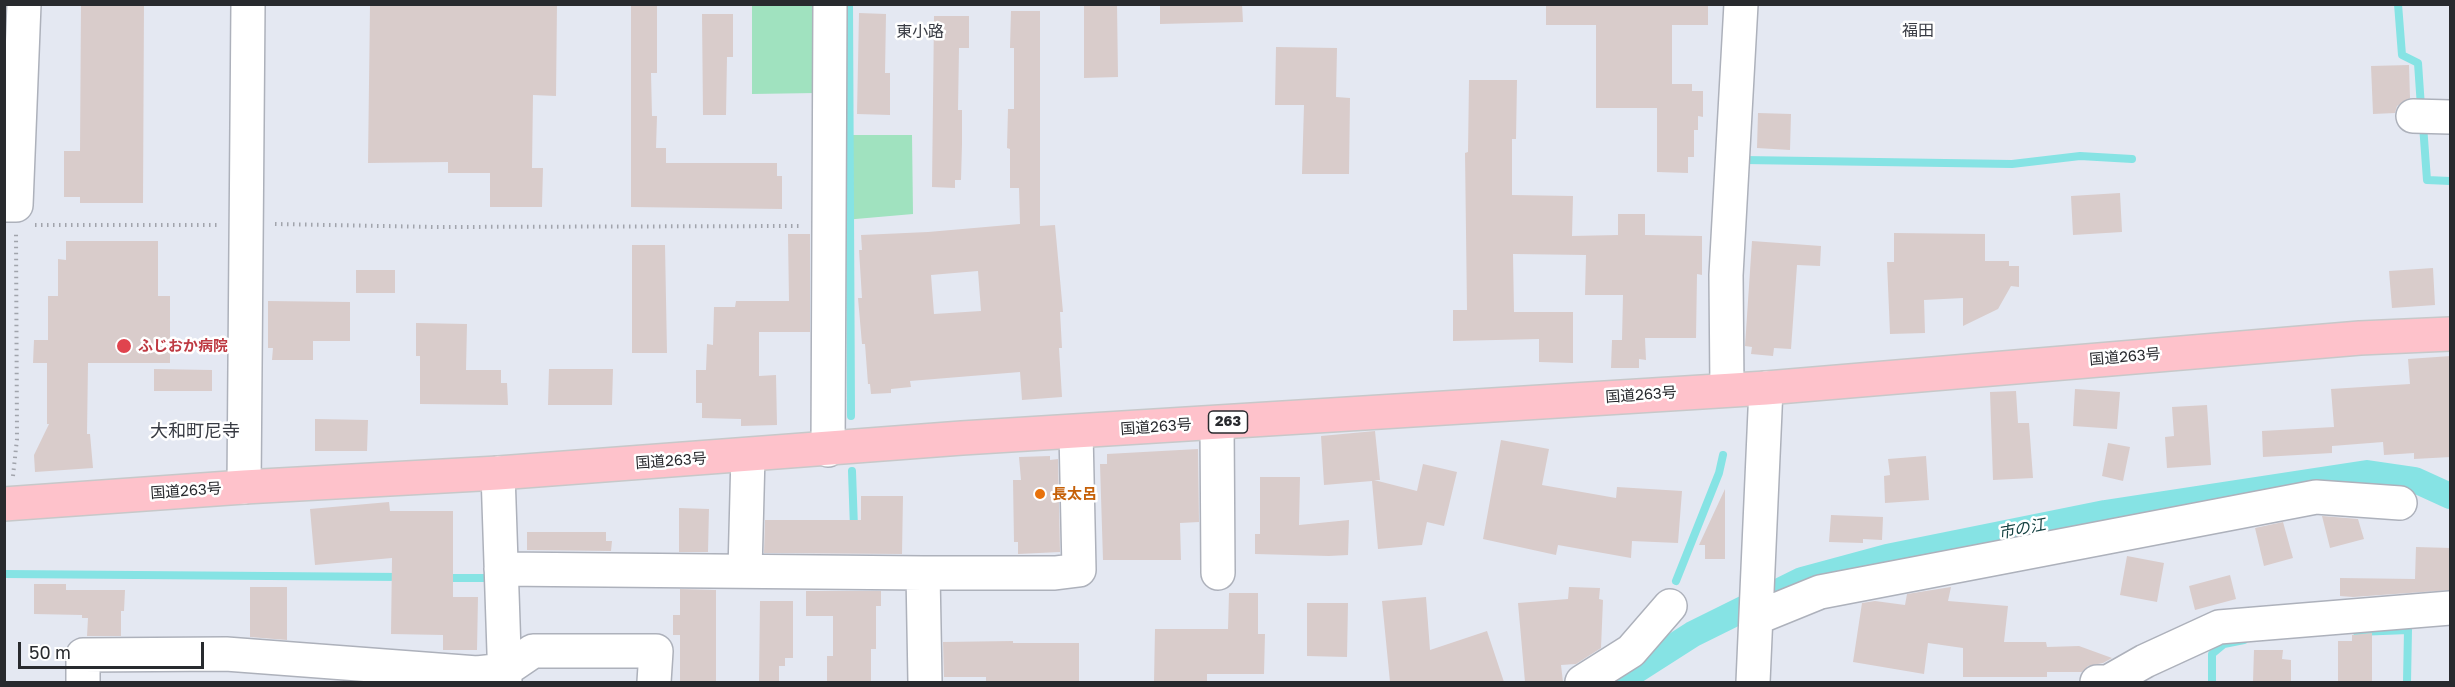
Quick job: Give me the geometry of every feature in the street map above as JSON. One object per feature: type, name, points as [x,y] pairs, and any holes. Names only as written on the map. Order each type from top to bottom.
[{"type":"highway","name":"国道263号","points":[[8,494],[244,487],[498,473],[828,450],[962,438],[1766,388],[2348,339],[2451,334]]},
{"type":"street","points":[[16,218],[24,4]]},
{"type":"street","points":[[244,487],[248,4]]},
{"type":"street","points":[[828,450],[830,4]]},
{"type":"street","points":[[1726,389],[1726,275],[1741,4]]},
{"type":"street","points":[[1753,682],[1766,388]]},
{"type":"street","points":[[1217,423],[1218,573]]},
{"type":"street","points":[[501,569],[923,573],[1055,573],[1079,570],[1076,432]]},
{"type":"street","points":[[746,571],[748,455]]},
{"type":"street","points":[[498,473],[505,676]]},
{"type":"street","points":[[1756,618],[1820,592],[2316,497],[2400,503]]},
{"type":"street","points":[[923,573],[925,682]]},
{"type":"street","points":[[1582,682],[1631,651],[1670,606]]},
{"type":"street","points":[[2097,682],[2108,682],[2145,661],[2219,627],[2451,608]]},
{"type":"street","points":[[83,682],[83,655],[226,668],[477,673],[505,676],[533,651],[656,651],[654,682]]},
{"type":"path","points":[[8,494],[17,440],[16,218],[436,227],[798,226],[829,229]]},
{"type":"green space","points":[[752,5],[816,5],[816,93],[752,94]]},
{"type":"green space","points":[[844,135],[912,135],[913,214],[844,220]]},
{"type":"building","points":[[81,4],[144,4],[143,203],[80,203],[80,197],[64,197],[64,151],[80,151]]},
{"type":"building","points":[[370,4],[557,4],[556,96],[533,95],[532,168],[543,168],[542,207],[490,207],[490,173],[448,173],[448,162],[368,163]]},
{"type":"building","points":[[631,4],[657,4],[657,73],[651,73],[652,116],[657,116],[656,148],[666,148],[666,163],[777,163],[777,176],[782,176],[782,209],[631,207]]},
{"type":"building","points":[[1084,4],[1117,4],[1118,77],[1084,78]]},
{"type":"building","points":[[1160,4],[1242,4],[1243,22],[1160,24]]},
{"type":"building","points":[[1546,4],[1708,4],[1708,25],[1672,25],[1672,84],[1692,84],[1692,91],[1703,91],[1703,117],[1698,116],[1698,130],[1694,130],[1694,157],[1688,157],[1688,173],[1657,172],[1657,108],[1596,108],[1596,25],[1546,25]]},
{"type":"building","points":[[1011,11],[1040,11],[1040,226],[1055,225],[1063,312],[1060,312],[1062,348],[1059,348],[1062,397],[1022,400],[1020,372],[910,381],[911,387],[891,389],[891,393],[871,394],[865,344],[862,344],[858,298],[862,298],[859,250],[862,250],[861,235],[1020,224],[1019,188],[1010,188],[1010,149],[1007,148],[1008,109],[1014,109],[1014,48],[1010,48]],"holes":[[[978,271],[981,311],[934,314],[931,275]]]},
{"type":"building","points":[[859,13],[886,14],[885,73],[890,73],[890,115],[857,114]]},
{"type":"building","points":[[702,14],[733,14],[733,57],[727,57],[726,115],[703,115]]},
{"type":"building","points":[[934,16],[969,16],[969,48],[959,48],[958,110],[962,110],[961,180],[955,180],[955,188],[932,187]]},
{"type":"building","points":[[1276,47],[1337,48],[1336,97],[1350,98],[1349,174],[1302,174],[1304,105],[1275,105]]},
{"type":"building","points":[[2409,65],[2410,98],[2397,106],[2395,113],[2373,114],[2371,66]]},
{"type":"building","points":[[1469,80],[1517,80],[1516,139],[1512,139],[1512,195],[1573,196],[1572,236],[1618,235],[1618,214],[1645,214],[1645,235],[1702,236],[1702,275],[1697,274],[1696,338],[1645,338],[1646,360],[1639,359],[1639,368],[1611,368],[1612,340],[1622,340],[1623,295],[1585,295],[1586,255],[1513,254],[1514,312],[1573,312],[1573,363],[1539,362],[1539,339],[1453,341],[1453,310],[1467,310],[1465,153],[1468,152]]},
{"type":"building","points":[[1758,113],[1791,114],[1790,150],[1757,148]]},
{"type":"building","points":[[2120,193],[2122,232],[2073,235],[2071,196]]},
{"type":"building","points":[[1894,233],[1985,234],[1985,261],[2009,261],[2009,266],[2019,266],[2019,287],[2011,286],[1998,309],[1963,326],[1963,298],[1924,300],[1925,333],[1890,334],[1887,262],[1894,262]]},
{"type":"building","points":[[788,234],[810,234],[810,332],[759,332],[759,376],[776,375],[777,425],[741,426],[741,419],[702,418],[702,403],[696,403],[696,370],[706,370],[707,344],[713,345],[714,307],[735,307],[736,301],[789,301]]},
{"type":"building","points":[[66,241],[158,241],[158,296],[170,296],[170,363],[88,363],[87,434],[90,434],[93,468],[35,472],[34,455],[49,424],[47,424],[47,363],[33,363],[34,340],[48,340],[48,296],[58,296],[58,259],[66,260]]},
{"type":"building","points":[[1752,241],[1821,246],[1820,266],[1797,265],[1791,349],[1774,348],[1773,356],[1751,354],[1752,347],[1745,346]]},
{"type":"building","points":[[632,245],[665,245],[667,353],[632,353]]},
{"type":"building","points":[[2433,268],[2435,305],[2392,308],[2389,271]]},
{"type":"building","points":[[356,270],[395,270],[395,293],[356,293]]},
{"type":"building","points":[[268,301],[350,302],[350,341],[313,341],[313,360],[272,360],[273,348],[268,348]]},
{"type":"building","points":[[416,323],[467,324],[466,370],[501,370],[501,383],[507,383],[508,405],[420,404],[420,356],[416,356]]},
{"type":"building","points":[[2451,356],[2451,457],[2414,459],[2414,453],[2384,455],[2383,442],[2332,446],[2332,453],[2263,457],[2262,431],[2334,427],[2331,389],[2410,384],[2408,359]]},
{"type":"building","points":[[154,369],[212,370],[212,391],[154,391]]},
{"type":"building","points":[[549,369],[613,369],[612,405],[548,405]]},
{"type":"building","points":[[2075,389],[2120,392],[2117,429],[2073,426]]},
{"type":"building","points":[[2016,391],[2018,423],[2029,423],[2033,478],[1993,480],[1990,392]]},
{"type":"building","points":[[2207,405],[2211,465],[2167,468],[2165,437],[2174,436],[2172,407]]},
{"type":"building","points":[[315,419],[368,420],[367,451],[315,451]]},
{"type":"building","points":[[1375,431],[1380,480],[1374,480],[1417,491],[1423,464],[1457,472],[1444,526],[1427,522],[1422,545],[1378,549],[1372,481],[1324,485],[1321,436]]},
{"type":"building","points":[[1501,440],[1549,449],[1542,485],[1616,498],[1617,487],[1682,491],[1678,543],[1632,541],[1631,558],[1558,545],[1556,555],[1483,539]]},
{"type":"building","points":[[2108,443],[2130,447],[2123,481],[2102,476]]},
{"type":"building","points":[[1198,449],[1199,522],[1180,523],[1181,560],[1103,560],[1100,464],[1107,464],[1107,454]]},
{"type":"building","name":"長太呂","points":[[1050,456],[1050,460],[1058,459],[1060,552],[1018,554],[1018,542],[1014,542],[1013,480],[1021,480],[1019,457]]},
{"type":"building","points":[[1926,456],[1929,500],[1885,503],[1884,476],[1890,475],[1888,459]]},
{"type":"building","points":[[1260,477],[1300,477],[1299,525],[1349,520],[1348,555],[1255,554],[1255,534],[1260,534]]},
{"type":"building","points":[[1725,489],[1725,559],[1705,559],[1705,545],[1699,545]]},
{"type":"building","points":[[861,496],[903,496],[902,554],[764,553],[765,520],[861,520]]},
{"type":"building","points":[[389,502],[390,511],[453,511],[453,597],[478,597],[477,650],[443,650],[443,635],[391,634],[392,558],[315,565],[310,509]]},
{"type":"building","points":[[679,508],[709,509],[708,552],[679,552]]},
{"type":"building","points":[[1831,515],[1883,517],[1882,540],[1863,539],[1863,543],[1829,542]]},
{"type":"building","points":[[2322,516],[2358,519],[2364,539],[2330,548]]},
{"type":"building","points":[[2283,522],[2293,558],[2264,566],[2255,528]]},
{"type":"building","points":[[527,532],[606,532],[606,541],[612,541],[611,551],[527,550]]},
{"type":"building","points":[[2416,547],[2451,548],[2451,590],[2340,596],[2340,578],[2415,579]]},
{"type":"building","points":[[2127,556],[2164,563],[2157,602],[2120,595]]},
{"type":"building","points":[[2230,575],[2236,599],[2195,610],[2189,586]]},
{"type":"building","points":[[34,584],[66,584],[66,590],[125,590],[124,611],[121,611],[121,636],[87,636],[88,618],[82,618],[82,615],[34,614]]},
{"type":"building","points":[[250,587],[287,587],[287,640],[250,637]]},
{"type":"building","points":[[1569,587],[1600,588],[1599,599],[1603,600],[1601,648],[1576,664],[1561,665],[1563,682],[1525,682],[1518,603],[1568,599]]},
{"type":"building","points":[[1951,587],[1948,601],[2008,606],[2004,642],[2046,642],[2047,647],[2079,646],[2112,658],[2103,663],[2088,666],[2082,672],[2047,672],[2047,677],[1963,677],[1963,648],[1928,643],[1924,674],[1853,662],[1862,603],[1875,601],[1905,605],[1907,594]]},
{"type":"building","points":[[680,589],[716,590],[716,682],[680,681],[680,635],[673,635],[673,615],[680,615]]},
{"type":"building","points":[[806,591],[881,591],[881,606],[876,606],[876,649],[871,649],[871,682],[827,682],[827,656],[833,656],[833,616],[806,616]]},
{"type":"building","points":[[1229,593],[1258,593],[1258,634],[1265,634],[1264,674],[1207,674],[1207,682],[1154,682],[1155,629],[1228,629]]},
{"type":"building","points":[[1426,597],[1430,650],[1487,631],[1504,682],[1390,682],[1382,601]]},
{"type":"building","points":[[760,601],[793,601],[793,658],[785,658],[785,666],[779,666],[779,682],[759,682]]},
{"type":"building","points":[[1307,603],[1348,603],[1347,657],[1307,656]]},
{"type":"building","points":[[2372,633],[2372,682],[2338,682],[2338,641],[2352,641],[2352,635]]},
{"type":"building","points":[[1013,641],[1013,643],[1079,643],[1079,682],[986,682],[986,677],[944,677],[943,642]]},
{"type":"building","points":[[2254,650],[2283,650],[2282,659],[2291,660],[2291,682],[2253,682]]},
{"type":"waterway","points":[[849,4],[851,416]]},
{"type":"waterway","points":[[2398,4],[2402,55],[2418,63],[2421,107]]},
{"type":"waterway","points":[[2423,125],[2427,180],[2450,181]]},
{"type":"waterway","points":[[1744,160],[2012,164],[2080,156],[2132,159]]},
{"type":"waterway","points":[[1676,581],[1719,473],[1723,455]]},
{"type":"waterway","points":[[852,471],[854,528]]},
{"type":"waterway","name":"市の江","points":[[1618,682],[1693,634],[1802,580],[1887,557],[2105,513],[2367,473],[2415,480],[2450,496]]},
{"type":"waterway","points":[[4,574],[402,577]]},
{"type":"waterway","points":[[444,578],[489,578]]},
{"type":"waterway","points":[[2357,632],[2408,630],[2407,682]]},
{"type":"waterway","points":[[2212,682],[2212,654],[2224,644],[2244,640]]},
{"type":"waterway","points":[[1651,661],[1655,642]]},
{"type":"place","name":"ふじおか病院","points":[[124,346]]},
{"type":"place","name":"長太呂","points":[[1040,494]]},
{"type":"district","name":"福田","points":[[1918,31]]},
{"type":"district","name":"東小路","points":[[920,32]]},
{"type":"district","name":"大和町尼寺","points":[[195,431]]}]
